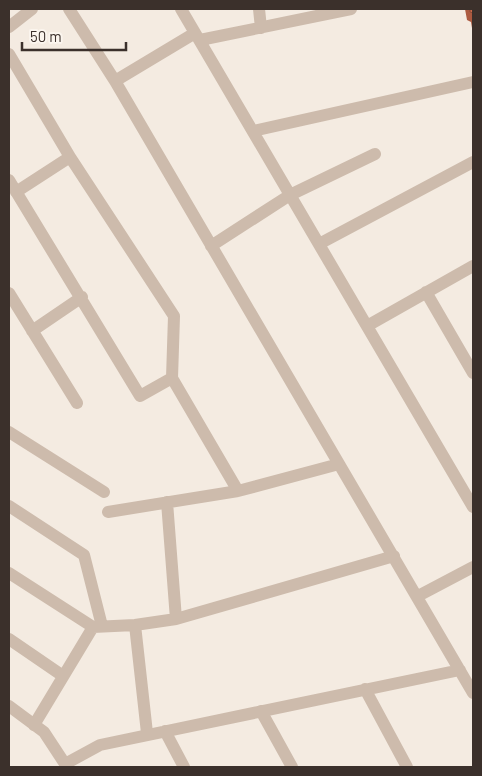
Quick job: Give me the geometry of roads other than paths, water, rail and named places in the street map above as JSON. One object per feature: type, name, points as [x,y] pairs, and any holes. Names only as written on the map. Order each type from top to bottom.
[{"type":"street","points":[[9,27],[32,9]]},
{"type":"street","points":[[69,9],[212,246],[473,693]]},
{"type":"street","points":[[181,9],[473,507]]},
{"type":"street","points":[[259,9],[261,28]]},
{"type":"street","points":[[114,81],[198,36],[261,28],[348,9]]},
{"type":"street","points":[[9,54],[70,157],[174,316],[172,378],[238,491]]},
{"type":"street","points":[[253,132],[472,84]]},
{"type":"street","points":[[212,246],[290,194],[375,154]]},
{"type":"street","points":[[16,192],[70,157]]},
{"type":"street","points":[[319,244],[473,162]]},
{"type":"street","points":[[9,180],[82,297],[140,396],[172,378]]},
{"type":"street","points":[[367,326],[473,266]]},
{"type":"street","points":[[426,292],[473,373]]},
{"type":"street","points":[[9,293],[77,403]]},
{"type":"street","points":[[32,331],[82,297]]},
{"type":"street","points":[[9,432],[104,492]]},
{"type":"street","points":[[108,512],[238,491],[339,464]]},
{"type":"street","points":[[168,502],[176,619]]},
{"type":"street","points":[[9,506],[84,555],[97,626],[63,676],[34,725]]},
{"type":"street","points":[[9,574],[97,626],[135,625],[176,619],[394,556]]},
{"type":"street","points":[[418,596],[473,567]]},
{"type":"street","points":[[135,625],[147,733]]},
{"type":"street","points":[[9,639],[63,676]]},
{"type":"street","points":[[9,706],[44,732],[66,766],[100,745],[147,733],[460,670]]},
{"type":"street","points":[[365,688],[407,767]]},
{"type":"street","points":[[261,710],[292,767]]},
{"type":"street","points":[[164,731],[184,767]]}]
